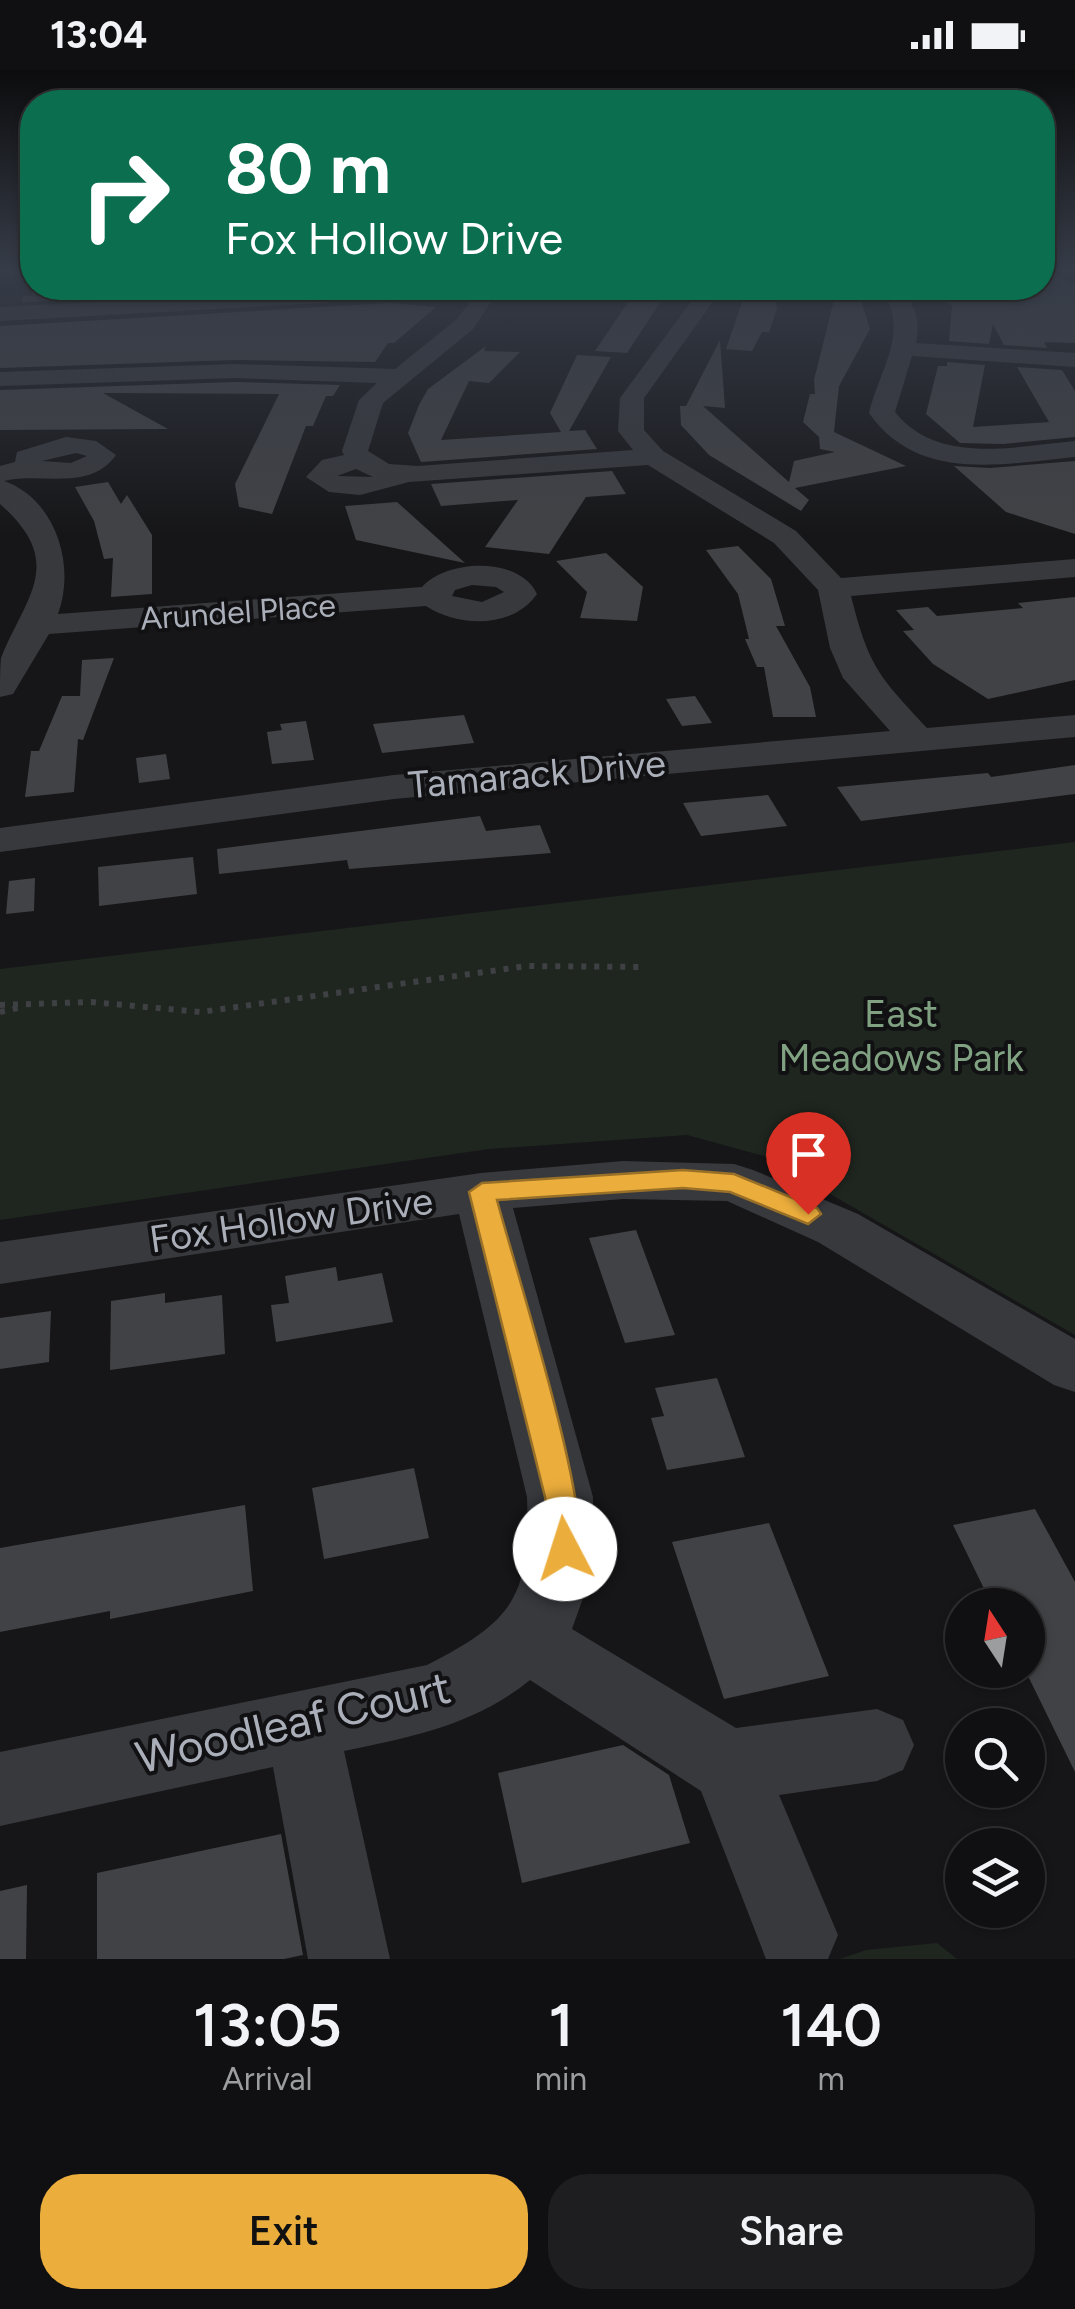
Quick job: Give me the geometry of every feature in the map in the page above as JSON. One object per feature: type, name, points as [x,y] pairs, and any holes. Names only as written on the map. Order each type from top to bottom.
[{"type":"street","points":[[367,464],[355,452],[371,400],[419,358]]},
{"type":"street","points":[[663,358],[629,408],[631,432],[653,457],[770,526],[833,588],[847,648],[861,678],[918,740]]},
{"type":"street","points":[[900,358],[882,413],[902,438],[931,450],[987,454],[1075,449]]},
{"type":"street","points":[[1046,358],[1075,360]]},
{"type":"street","points":[[0,379],[218,371],[395,376]]},
{"type":"street","points":[[403,474],[367,464],[325,470],[320,477],[325,482],[358,486],[403,474],[653,457]]},
{"type":"street","points":[[0,474],[31,468]]},
{"type":"street","points":[[0,489],[32,515],[52,558],[49,597],[40,624],[0,686]]},
{"type":"street","points":[[833,588],[1075,568]]},
{"type":"street","name":"Arundel Place","points":[[40,624],[436,596]]},
{"type":"street","name":"Tamarack Drive","points":[[0,840],[394,787],[1075,726]]},
{"type":"street","name":"Fox Hollow Drive","points":[[0,1263],[482,1192],[623,1180],[734,1183],[838,1228],[1075,1368]]},
{"type":"street","name":"Woodleaf Court","points":[[0,1788],[436,1697],[496,1668],[528,1640],[554,1600],[565,1549],[560,1497],[482,1192]]},
{"type":"street","points":[[528,1640],[729,1766],[797,1935]]},
{"type":"street","points":[[302,1726],[348,1959]]},
{"type":"street","points":[[729,1766],[877,1745]]},
{"type":"path","points":[[0,1009],[91,1002],[201,1012],[527,966],[646,967]]},
{"type":"green space","name":"East Meadows Park","points":[[1075,842],[1075,1335],[764,1156],[687,1135],[489,1149],[0,1220],[0,969]]},
{"type":"green space","points":[[937,1943],[957,1959],[840,1959],[866,1950]]},
{"type":"building","points":[[0,358],[378,358],[375,362],[235,360],[0,368]]},
{"type":"building","points":[[470,358],[514,358],[489,383],[469,381],[441,440],[561,432],[550,413],[576,358],[610,358],[569,431],[585,430],[597,449],[421,462],[408,433],[428,389]]},
{"type":"building","points":[[711,358],[721,358],[725,408],[703,406],[789,482],[794,461],[835,452],[820,449],[819,437],[803,422],[810,394],[815,394],[819,358],[854,358],[839,386],[834,432],[906,466],[795,488],[809,500],[801,511],[709,455],[681,425],[680,406],[686,406]]},
{"type":"building","points":[[947,362],[985,365],[973,427],[1049,422],[1017,367],[1062,370],[1075,391],[1075,437],[1003,444],[960,443],[926,414],[938,366],[947,366]]},
{"type":"building","points":[[235,382],[340,385],[333,396],[326,396],[313,426],[306,426],[272,514],[239,507],[235,484],[279,394],[103,393],[168,429],[0,430],[0,390]]},
{"type":"building","points":[[1075,461],[1075,534],[1006,512],[954,466],[990,468]]},
{"type":"building","points":[[612,471],[626,494],[586,497],[549,554],[485,547],[518,500],[441,506],[431,484]]},
{"type":"building","points":[[108,482],[121,504],[127,495],[152,535],[152,594],[111,597],[113,558],[104,559],[94,521],[75,487]]},
{"type":"building","points":[[397,502],[465,563],[356,540],[345,506]]},
{"type":"building","points":[[738,546],[771,579],[785,626],[776,626],[810,687],[816,717],[773,717],[764,667],[757,667],[745,639],[749,639],[738,594],[706,550]]},
{"type":"building","points":[[606,553],[643,587],[637,621],[580,618],[587,592],[556,561]]},
{"type":"building","points":[[1075,597],[1075,680],[988,699],[933,664],[903,631],[914,630],[896,610],[928,607],[937,616],[1023,608],[1018,603]]},
{"type":"building","points":[[114,658],[83,740],[78,739],[74,792],[25,797],[31,751],[39,751],[62,696],[80,696],[82,660]]},
{"type":"building","points":[[695,696],[712,723],[682,726],[666,699]]},
{"type":"building","points":[[464,715],[474,743],[382,753],[373,724]]},
{"type":"building","points":[[306,721],[314,760],[272,764],[267,732],[282,730],[280,724]]},
{"type":"building","points":[[166,754],[170,779],[139,783],[136,758]]},
{"type":"building","points":[[1075,765],[1075,794],[861,821],[837,787],[988,773],[991,777]]},
{"type":"building","points":[[768,795],[787,826],[701,836],[683,803]]},
{"type":"building","points":[[480,816],[486,831],[540,825],[551,853],[349,869],[347,860],[219,874],[217,849]]},
{"type":"building","points":[[193,857],[197,894],[99,906],[98,867]]},
{"type":"building","points":[[35,878],[34,911],[6,914],[9,881]]},
{"type":"building","points":[[636,1230],[675,1335],[625,1343],[589,1238]]},
{"type":"building","points":[[336,1267],[338,1281],[382,1273],[393,1322],[276,1342],[271,1305],[289,1303],[285,1276]]},
{"type":"building","points":[[165,1293],[165,1303],[222,1295],[225,1354],[110,1370],[111,1301]]},
{"type":"building","points":[[51,1311],[49,1362],[0,1369],[0,1318]]},
{"type":"building","points":[[717,1378],[745,1457],[667,1470],[651,1418],[664,1416],[655,1388]]},
{"type":"building","points":[[414,1468],[429,1538],[324,1559],[312,1488]]},
{"type":"building","points":[[245,1505],[253,1591],[110,1619],[110,1611],[0,1632],[0,1548]]},
{"type":"building","points":[[1035,1509],[1075,1582],[1075,1772],[1034,1688],[1045,1688],[1045,1588],[984,1588],[953,1525]]},
{"type":"building","points":[[769,1523],[829,1676],[724,1699],[672,1542]]},
{"type":"building","points":[[623,1745],[669,1775],[690,1843],[522,1883],[498,1773]]},
{"type":"building","points":[[281,1834],[303,1955],[284,1959],[97,1959],[97,1873]]},
{"type":"building","points":[[27,1885],[26,1959],[0,1959],[0,1891]]},
{"type":"route","points":[[565,1549],[560,1497],[482,1192],[683,1179],[734,1183],[808,1214]]}]
